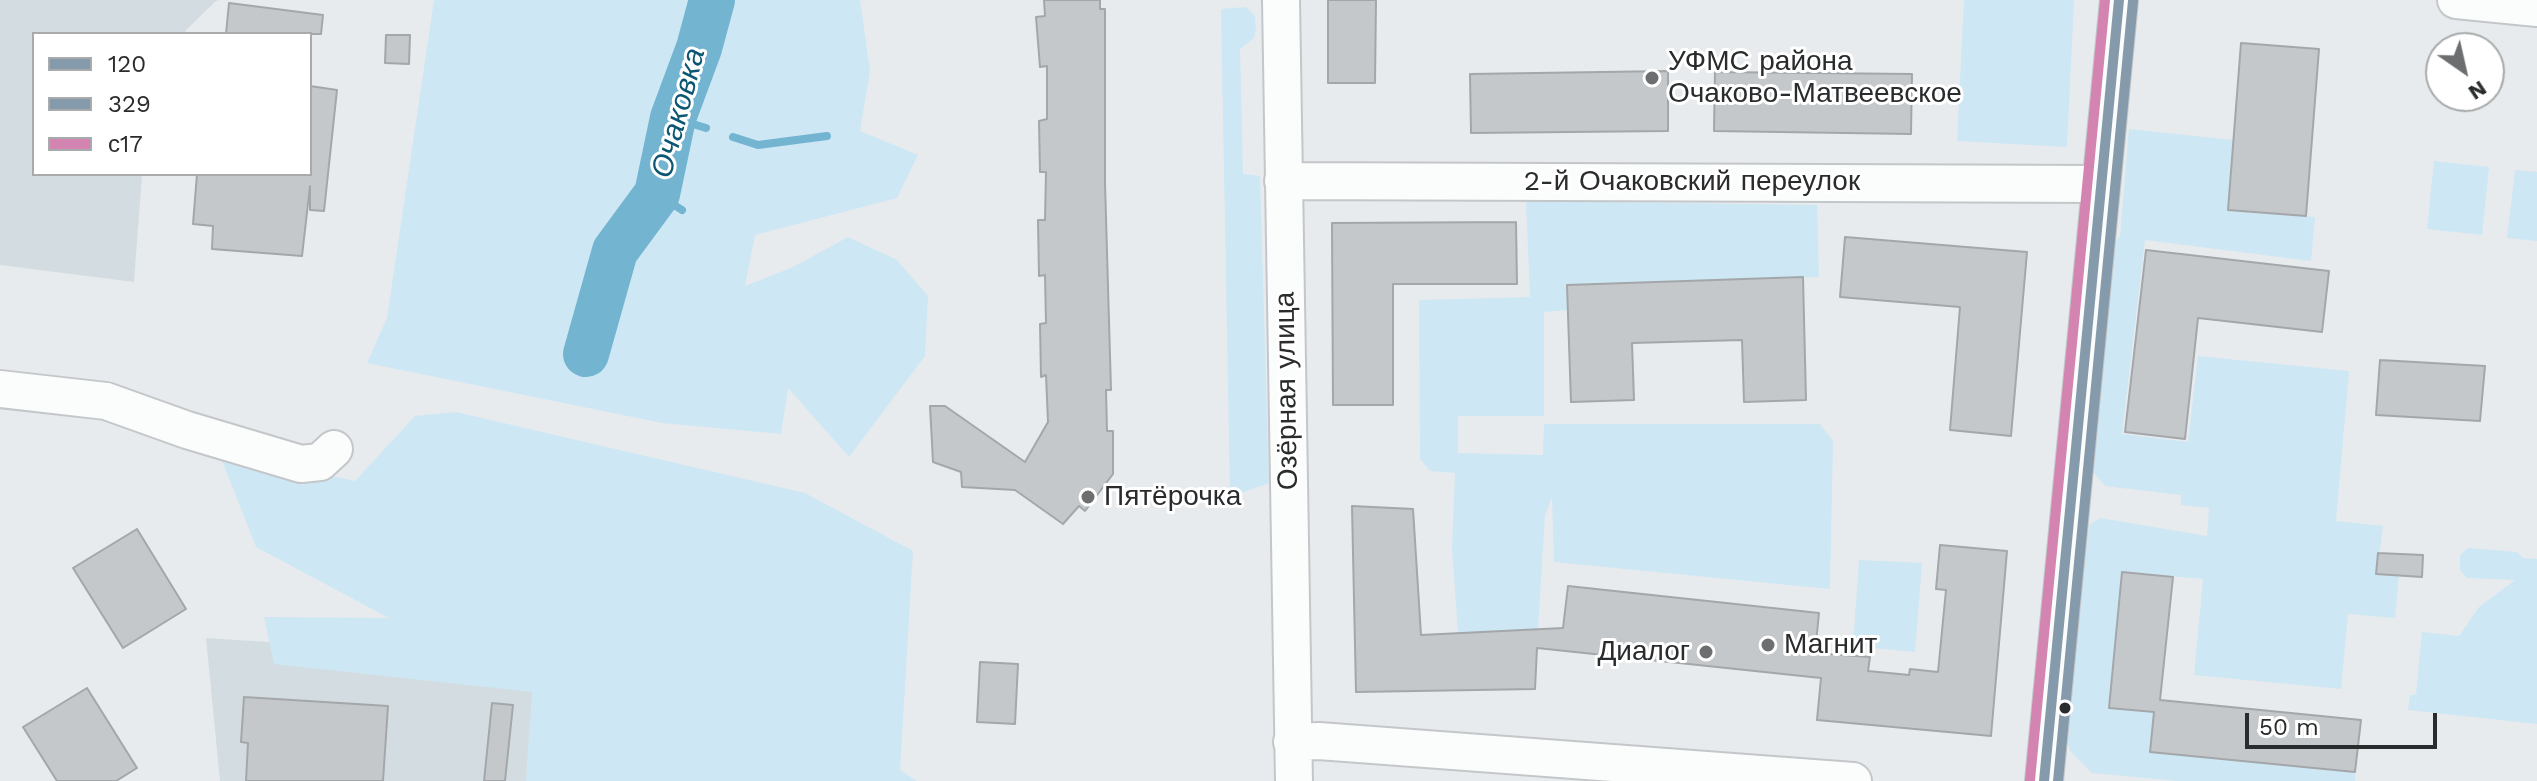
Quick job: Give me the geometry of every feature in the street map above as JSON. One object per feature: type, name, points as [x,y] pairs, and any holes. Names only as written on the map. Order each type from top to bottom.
[{"type":"street","name":"Озёрная улица","points":[[1281,0],[1294,781]]},
{"type":"street","points":[[2044,781],[2119,0]]},
{"type":"street","points":[[2456,0],[2537,8]]},
{"type":"street","name":"2-й Очаковский переулок","points":[[1283,181],[2101,184]]},
{"type":"street","points":[[0,389],[106,401],[187,430],[301,464],[320,462],[334,449]]},
{"type":"street","points":[[1292,742],[1319,741],[1853,781]]},
{"type":"shaded area","points":[[0,0],[220,0],[186,32],[32,32],[32,176],[142,176],[134,282],[0,265]]},
{"type":"shaded area","points":[[434,0],[860,0],[870,71],[860,131],[918,155],[897,198],[755,235],[745,286],[791,268],[848,237],[897,260],[928,296],[925,356],[849,457],[788,388],[781,434],[662,423],[367,363],[387,318]]},
{"type":"shaded area","points":[[1964,0],[2074,0],[2067,147],[1957,141]]},
{"type":"shaded area","points":[[1246,7],[1255,16],[1256,28],[1254,38],[1240,49],[1243,174],[1260,176],[1269,483],[1230,497],[1221,9]]},
{"type":"shaded area","points":[[2129,129],[2233,140],[2228,210],[2315,217],[2311,261],[2145,240],[2122,434],[2188,442],[2198,356],[2349,371],[2336,521],[2383,526],[2377,573],[2399,575],[2395,618],[2348,614],[2341,689],[2194,675],[2203,579],[2123,572],[2109,707],[2154,712],[2151,752],[2355,772],[2355,781],[2177,781],[2092,773],[2070,751],[2066,738],[2089,525],[2100,518],[2207,536],[2209,508],[2181,505],[2181,495],[2105,486],[2090,468],[2109,250],[2120,236]]},
{"type":"shaded area","points":[[2434,161],[2489,167],[2482,235],[2427,229]]},
{"type":"shaded area","points":[[2515,170],[2537,172],[2537,241],[2507,238]]},
{"type":"shaded area","points":[[1526,201],[1817,205],[1819,277],[1568,285],[1568,310],[1544,312],[1544,416],[1458,416],[1458,453],[1543,455],[1544,424],[1820,424],[1833,441],[1830,589],[1554,562],[1552,497],[1545,515],[1538,629],[1458,633],[1452,548],[1455,473],[1430,471],[1420,459],[1419,300],[1530,297]]},
{"type":"shaded area","points":[[456,412],[805,493],[913,551],[900,770],[917,781],[526,781],[532,692],[274,664],[264,617],[389,618],[256,547],[219,453],[355,481],[415,416]]},
{"type":"shaded area","points":[[2468,548],[2517,552],[2523,558],[2537,559],[2537,724],[2408,710],[2410,695],[2416,695],[2422,632],[2459,636],[2479,607],[2515,580],[2467,578],[2460,570],[2460,555]]},
{"type":"shaded area","points":[[1859,560],[1922,563],[1915,652],[1853,646]]},
{"type":"shaded area","points":[[206,638],[566,661],[550,781],[220,781]]},
{"type":"building","points":[[1044,0],[1100,0],[1100,9],[1105,9],[1105,183],[1111,390],[1106,390],[1107,431],[1113,431],[1113,474],[1085,511],[1079,506],[1063,524],[1015,490],[962,487],[961,472],[933,462],[930,406],[945,406],[1025,462],[1048,422],[1046,375],[1041,377],[1040,324],[1046,323],[1045,275],[1039,276],[1038,220],[1045,220],[1046,172],[1040,172],[1039,121],[1047,119],[1047,66],[1040,67],[1036,17],[1045,16]]},
{"type":"building","points":[[1328,0],[1376,0],[1375,83],[1328,83]]},
{"type":"building","points":[[229,3],[323,15],[321,34],[226,32]]},
{"type":"building","points":[[386,35],[410,35],[409,64],[385,63]]},
{"type":"building","points":[[2241,43],[2319,49],[2306,216],[2228,210]]},
{"type":"building","points":[[1668,71],[1668,131],[1471,133],[1470,74]]},
{"type":"building","points":[[1715,72],[1912,74],[1911,134],[1714,131]]},
{"type":"building","points":[[312,86],[337,90],[324,211],[310,210],[310,186],[302,256],[212,249],[213,226],[193,224],[197,176],[312,176]]},
{"type":"building","points":[[1516,222],[1517,284],[1393,284],[1393,405],[1333,405],[1332,223]]},
{"type":"building","points":[[1845,237],[2027,252],[2011,436],[1950,430],[1960,307],[1840,297]]},
{"type":"building","points":[[2146,250],[2329,271],[2322,332],[2198,318],[2185,439],[2125,432]]},
{"type":"building","points":[[1803,277],[1806,400],[1744,402],[1742,340],[1632,343],[1634,400],[1571,402],[1567,285]]},
{"type":"building","points":[[2380,360],[2485,366],[2480,421],[2376,415]]},
{"type":"building","points":[[1352,506],[1413,509],[1421,635],[1563,628],[1568,586],[1819,613],[1815,653],[1870,657],[1868,671],[1909,675],[1910,669],[1938,672],[1946,590],[1936,589],[1940,545],[2007,551],[1991,736],[1817,720],[1821,678],[1537,648],[1535,689],[1356,692]]},
{"type":"building","points":[[137,529],[186,609],[123,648],[73,568]]},
{"type":"building","points":[[2378,553],[2423,555],[2422,577],[2376,574]]},
{"type":"building","points":[[2122,572],[2173,577],[2160,700],[2361,720],[2355,772],[2150,752],[2154,712],[2109,708]]},
{"type":"building","points":[[980,662],[1018,664],[1015,724],[977,722]]},
{"type":"building","points":[[87,688],[137,768],[116,781],[57,781],[23,727]]},
{"type":"building","points":[[244,697],[388,706],[383,781],[246,781],[248,743],[241,742]]},
{"type":"building","points":[[492,703],[513,705],[505,781],[484,781]]},
{"type":"waterway","name":"Очаковка","points":[[586,354],[615,251],[657,194],[673,118],[699,48],[712,0]]},
{"type":"waterway","points":[[673,118],[706,128]]},
{"type":"waterway","points":[[733,137],[758,145],[827,136]]},
{"type":"waterway","points":[[657,194],[682,210]]},
{"type":"transit line","name":"с17","points":[[2030,780],[2105,0]]},
{"type":"transit line","name":"120","points":[[2044,781],[2119,0]]},
{"type":"transit line","name":"329","points":[[2058,781],[2133,1]]},
{"type":"place","name":"УФМС района Очаково-Матвеевское","points":[[1652,78]]},
{"type":"place","name":"Пятёрочка","points":[[1088,497]]},
{"type":"place","name":"Магнит","points":[[1768,645]]},
{"type":"place","name":"Диалог","points":[[1706,652]]}]
